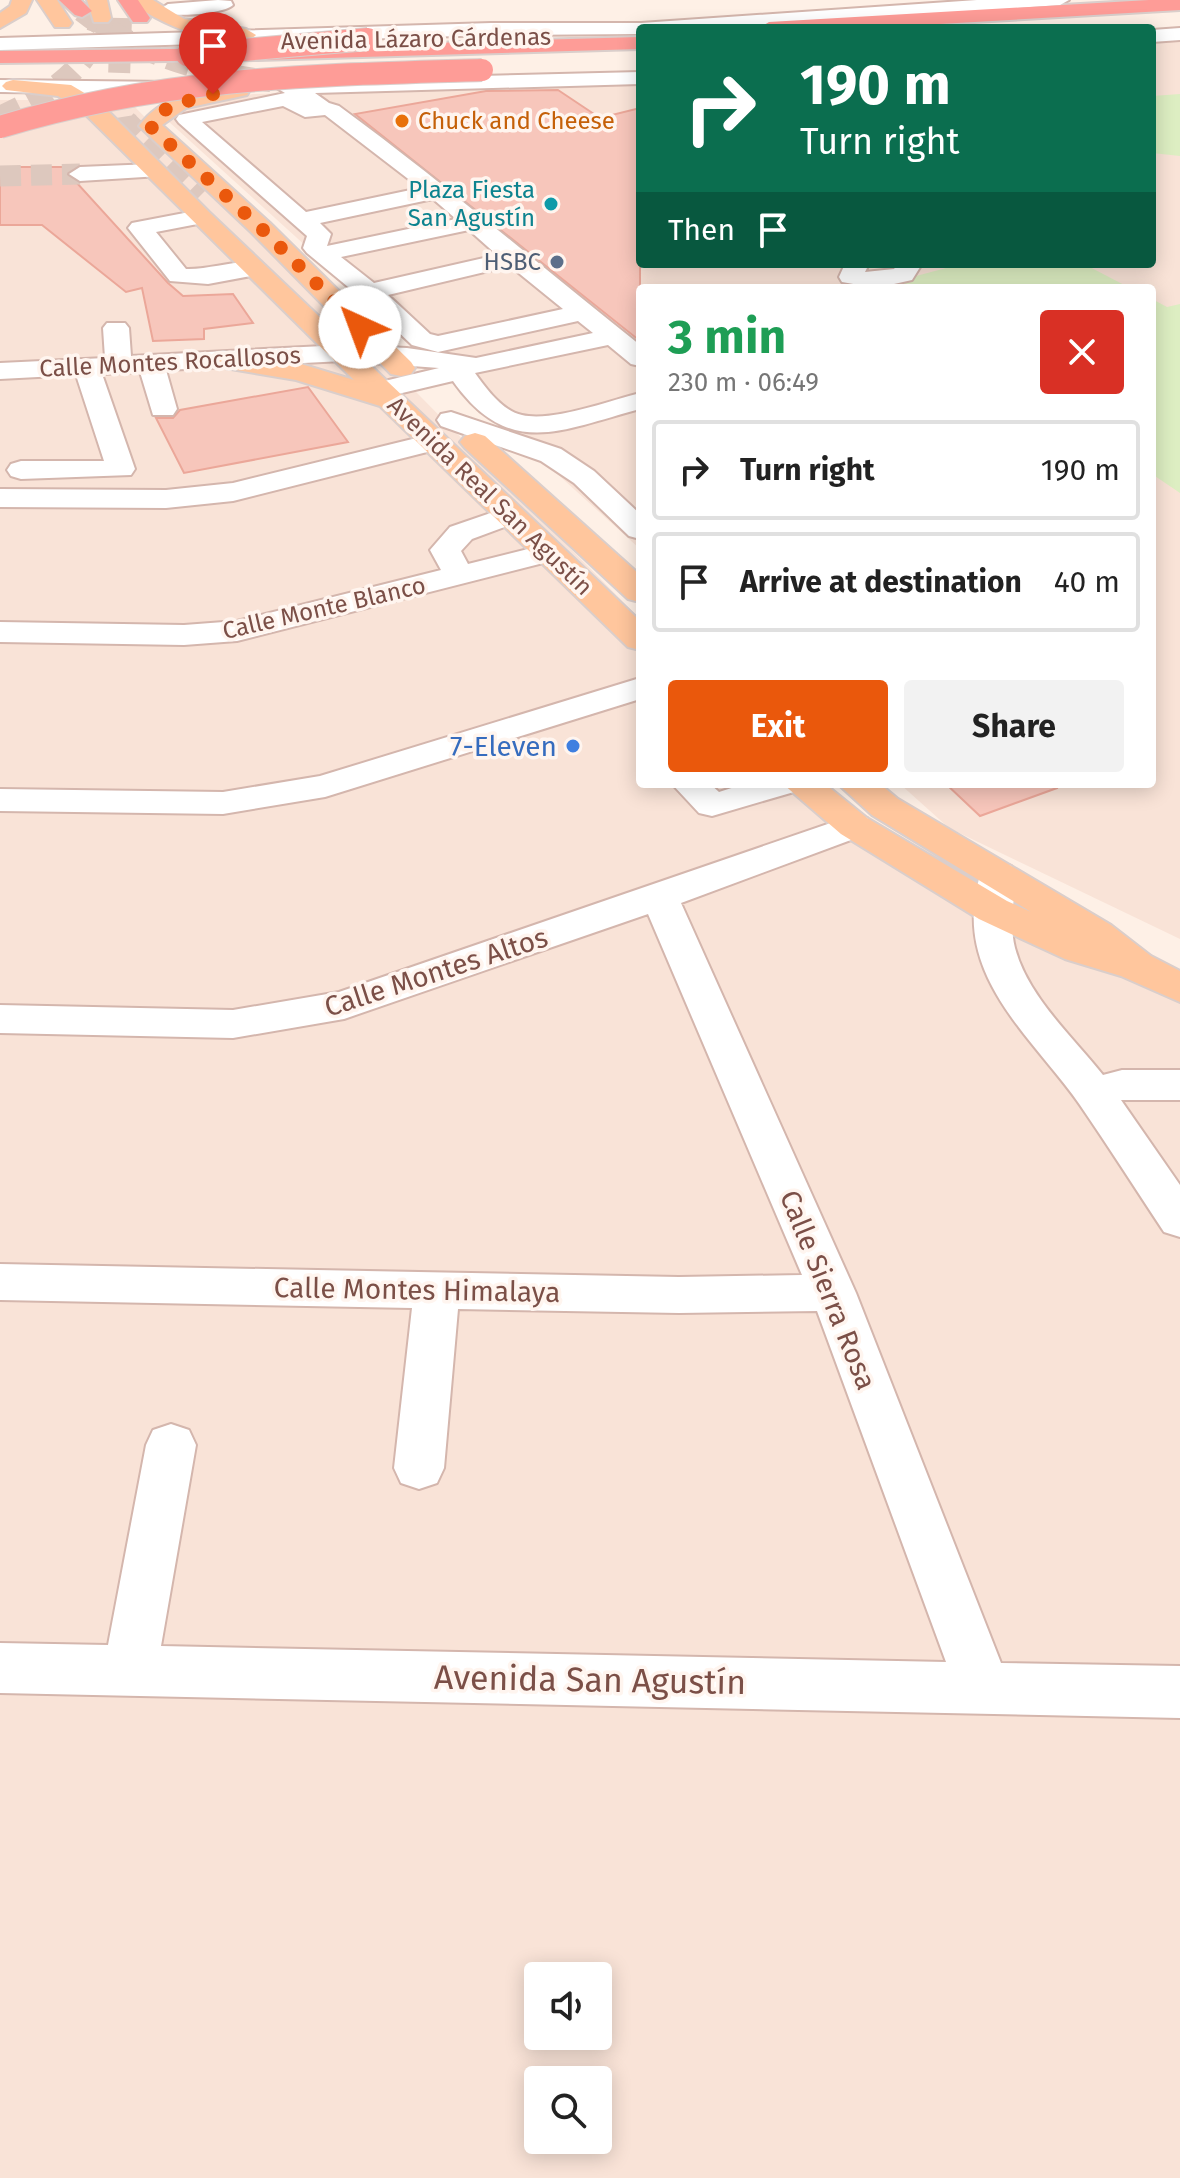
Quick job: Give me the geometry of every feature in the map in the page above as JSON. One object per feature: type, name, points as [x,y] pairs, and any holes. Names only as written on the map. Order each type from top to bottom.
[{"type":"highway","points":[[840,24],[1180,5]]},
{"type":"highway","points":[[925,24],[1180,5]]},
{"type":"highway","points":[[1141,24],[1180,21]]},
{"type":"highway","points":[[3,89],[182,56],[263,46],[368,39],[632,30]]},
{"type":"highway","name":"Avenida Lázaro Cárdenas","points":[[3,89],[265,61],[636,43]]},
{"type":"highway","points":[[210,46],[265,61]]},
{"type":"highway","name":"Avenida Lázaro Cárdenas","points":[[0,57],[265,61],[636,58]]},
{"type":"highway","points":[[120,88],[265,61]]},
{"type":"highway","points":[[0,127],[104,97],[210,81],[484,77],[636,68]]},
{"type":"highway","points":[[448,78],[636,68]]},
{"type":"main road","points":[[0,22],[19,9],[22,0]]},
{"type":"main road","points":[[47,0],[62,23]]},
{"type":"main road","points":[[110,7],[159,16],[175,24],[246,35]]},
{"type":"main road","points":[[0,138],[27,128],[99,117],[148,97],[290,88]]},
{"type":"main road","points":[[3,89],[63,90],[99,117]]},
{"type":"main road","points":[[3,89],[42,109],[43,113],[27,128]]},
{"type":"main road","points":[[150,126],[169,106],[197,97],[239,90]]},
{"type":"main road","name":"Avenida Real San Agustín","points":[[636,588],[451,420],[261,228],[150,126],[147,115],[131,107],[109,109],[99,117],[152,171],[200,206],[253,269],[636,636]]},
{"type":"main road","points":[[200,206],[314,302],[344,310]]},
{"type":"main road","points":[[223,360],[301,372],[382,391]]},
{"type":"main road","points":[[807,788],[854,826],[996,892]]},
{"type":"main road","points":[[862,788],[996,892],[1079,950],[1136,966],[1180,988]]},
{"type":"street","points":[[833,0],[849,15]]},
{"type":"street","name":"Avenida Lázaro Cárdenas","points":[[712,24],[954,4],[1060,0]]},
{"type":"street","points":[[225,8],[246,35]]},
{"type":"street","points":[[168,10],[225,8]]},
{"type":"street","points":[[186,22],[225,8]]},
{"type":"street","points":[[577,12],[600,9]]},
{"type":"street","points":[[660,9],[679,24]]},
{"type":"street","points":[[401,12],[416,21],[503,14],[501,25],[549,15],[632,30]]},
{"type":"street","name":"Avenida Lázaro Cárdenas","points":[[0,44],[501,25],[632,30]]},
{"type":"street","points":[[1156,36],[1180,34]]},
{"type":"street","name":"Avenida Lázaro Cárdenas","points":[[3,89],[290,88],[484,77],[570,81],[636,78]]},
{"type":"street","points":[[318,251],[319,234],[186,118],[286,99],[305,111],[327,109],[484,77]]},
{"type":"street","points":[[570,81],[589,91],[636,89]]},
{"type":"street","points":[[290,88],[327,109],[438,191],[515,258],[636,355]]},
{"type":"street","points":[[80,174],[152,171]]},
{"type":"street","points":[[300,220],[438,191]]},
{"type":"street","points":[[200,206],[140,228],[179,276],[208,277],[253,269]]},
{"type":"street","points":[[318,251],[475,222]]},
{"type":"street","points":[[261,228],[285,227],[369,291],[421,340],[431,344],[583,312]]},
{"type":"street","points":[[382,391],[393,361],[387,331],[392,325],[363,293],[515,258]]},
{"type":"street","points":[[855,268],[851,277],[865,281],[903,275],[907,268]]},
{"type":"street","points":[[116,328],[119,364]]},
{"type":"street","points":[[393,361],[470,368],[613,336]]},
{"type":"street","name":"Calle Montes Rocallosos","points":[[0,371],[223,360],[338,349],[393,361]]},
{"type":"street","points":[[393,361],[470,368]]},
{"type":"street","points":[[151,363],[163,409]]},
{"type":"street","points":[[0,470],[121,469],[86,366]]},
{"type":"street","points":[[470,368],[470,387],[494,410],[510,421],[523,424],[535,425],[636,402]]},
{"type":"street","points":[[508,379],[507,390],[532,401]]},
{"type":"street","points":[[451,420],[551,455],[584,477],[636,524]]},
{"type":"street","points":[[0,498],[143,500],[219,494],[255,489],[433,442]]},
{"type":"street","points":[[608,500],[636,493]]},
{"type":"street","points":[[460,576],[445,550],[461,533],[508,516]]},
{"type":"street","name":"Calle Monte Blanco","points":[[0,632],[184,635],[237,631],[548,553]]},
{"type":"street","points":[[0,800],[223,803],[272,797],[325,786],[636,689]]},
{"type":"street","points":[[694,788],[712,805],[768,788]]},
{"type":"street","name":"Calle Montes Altos","points":[[0,1019],[199,1025],[233,1024],[311,1013],[344,1005],[660,897],[854,826]]},
{"type":"street","points":[[996,892],[997,957],[1010,986],[1094,1093],[1180,1220]]},
{"type":"street","name":"Calle Sierra Rosa","points":[[660,897],[833,1293],[983,1688]]},
{"type":"street","points":[[1094,1093],[1122,1085],[1180,1085]]},
{"type":"street","name":"Calle Montes Himalaya","points":[[0,1282],[679,1295],[833,1293]]},
{"type":"street","points":[[419,1468],[437,1290]]},
{"type":"street","points":[[130,1670],[171,1445]]},
{"type":"street","name":"Avenida San Agustín","points":[[0,1668],[1180,1692]]},
{"type":"shaded area","points":[[1180,40],[1180,939],[949,828],[904,788],[1156,788],[1156,284],[636,284],[636,545],[168,121],[189,105],[253,94],[500,89],[636,81],[636,268],[1156,268],[1156,42]]},
{"type":"shaded area","points":[[0,100],[128,100],[636,615],[636,788],[806,788],[827,810],[1180,979],[1180,2178],[0,2178]]},
{"type":"green space","points":[[1180,94],[1180,156],[1156,153],[1156,96]]},
{"type":"green space","points":[[946,268],[1092,268],[1122,284],[886,284]]},
{"type":"green space","points":[[1156,301],[1167,307],[1180,304],[1180,493],[1156,477]]},
{"type":"building","name":"Plaza Fiesta San Agustín","points":[[558,90],[600,118],[636,109],[636,268],[640,268],[640,284],[636,284],[636,338],[355,114],[486,91]]},
{"type":"building","points":[[0,167],[75,167],[66,173],[67,177],[77,183],[168,283],[183,296],[233,294],[253,323],[204,329],[204,339],[153,341],[142,288],[126,292],[42,225],[0,225]]},
{"type":"building","points":[[308,387],[348,442],[184,473],[156,418],[173,418],[180,410]]},
{"type":"building","points":[[950,788],[1057,788],[980,816]]},
{"type":"tunnel","points":[[82,11],[125,39],[171,60],[220,73],[271,81]]},
{"type":"tunnel","points":[[0,117],[64,80],[88,53],[101,18]]},
{"type":"tunnel","points":[[121,18],[119,78],[126,121],[201,195]]},
{"type":"tunnel","points":[[0,176],[80,174]]},
{"type":"place","name":"Chuck and Cheese","points":[[402,121]]},
{"type":"place","name":"Plaza Fiesta San Agustín","points":[[551,204]]},
{"type":"place","name":"HSBC","points":[[557,262]]},
{"type":"place","name":"7-Eleven","points":[[573,746]]},
{"type":"route","points":[[213,94],[169,106],[150,126],[261,228],[360,327]]}]
